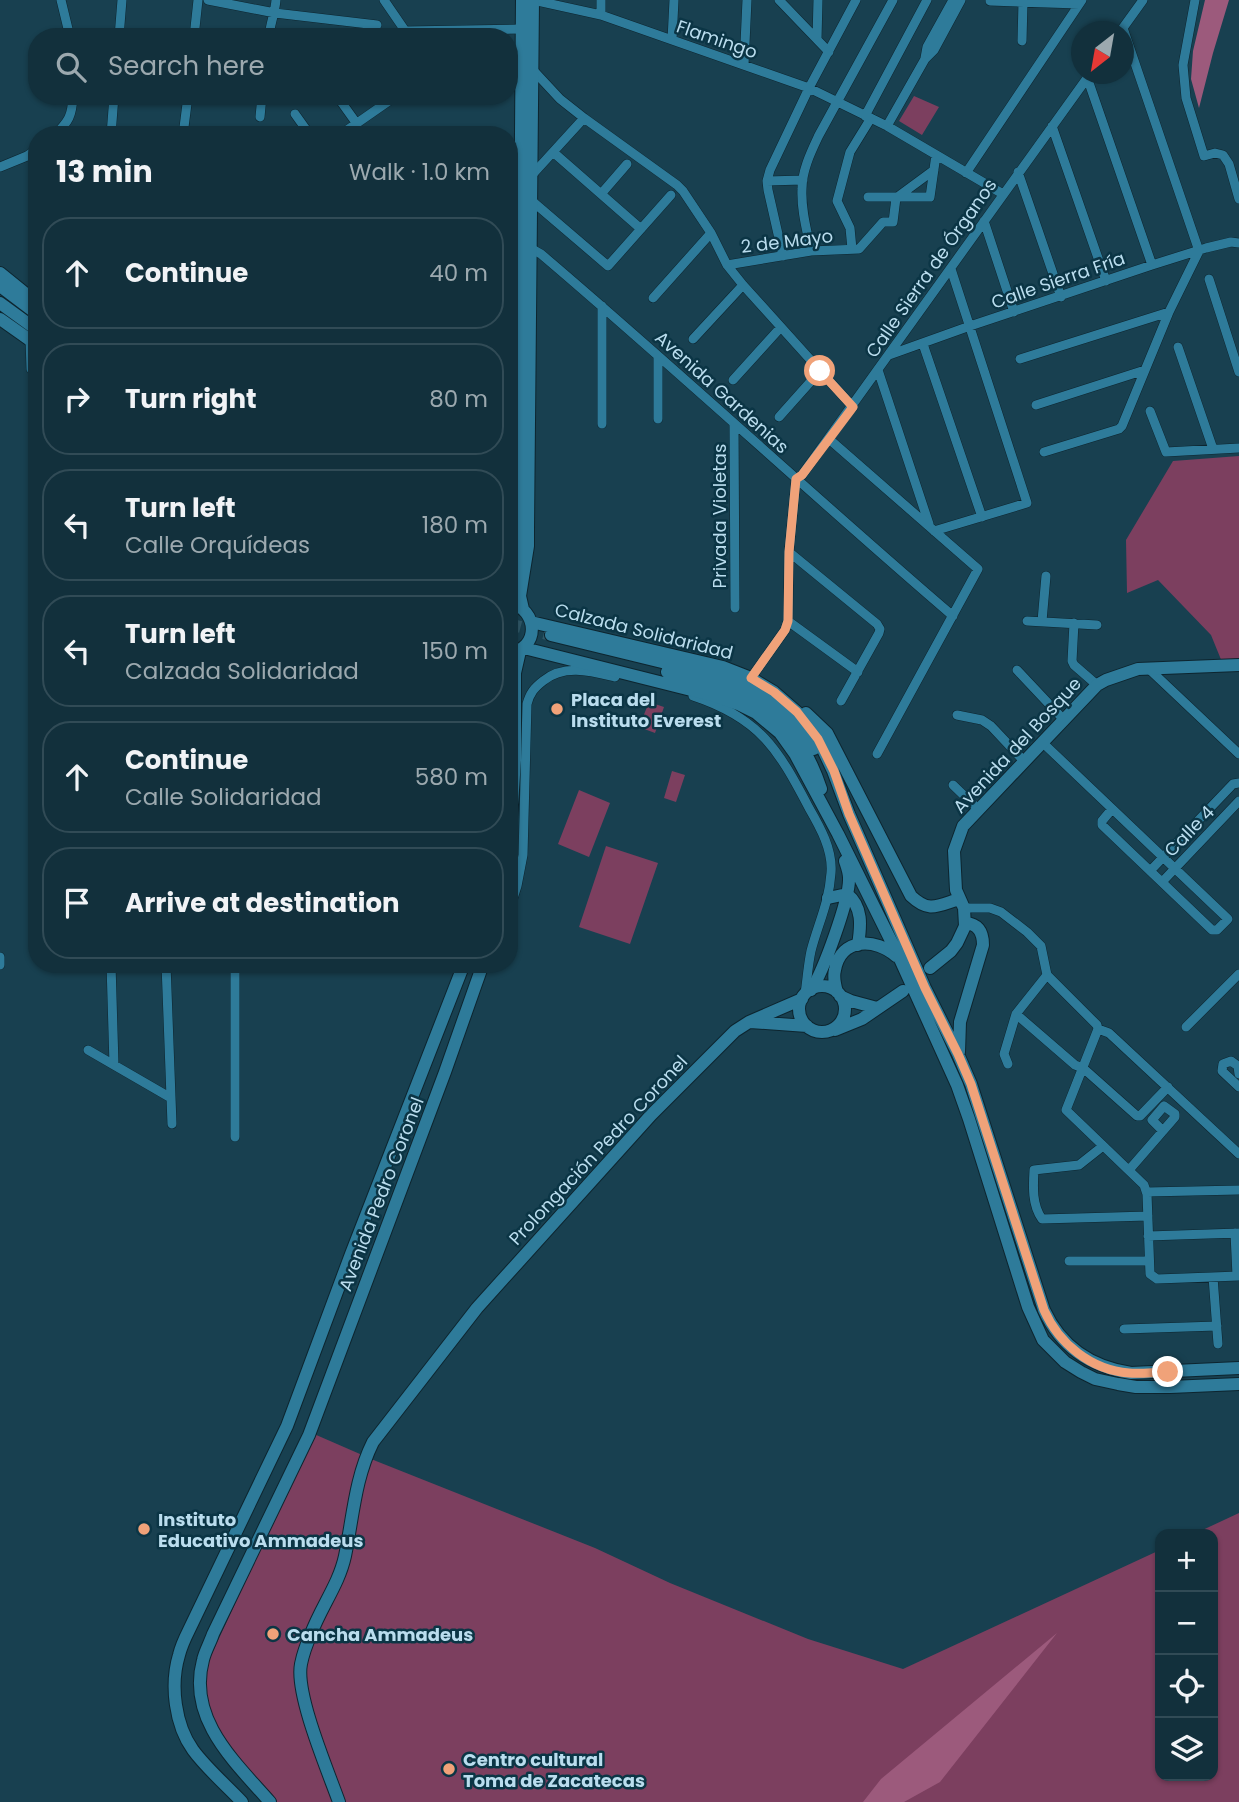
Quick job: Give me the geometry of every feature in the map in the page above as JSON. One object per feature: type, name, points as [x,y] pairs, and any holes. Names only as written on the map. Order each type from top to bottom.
[{"type":"main road","points":[[518,59],[522,0]]},
{"type":"main road","points":[[518,286],[533,70],[533,0]]},
{"type":"main road","points":[[518,105],[531,201],[532,249],[520,385],[518,535]]},
{"type":"main road","points":[[0,273],[28,296]]},
{"type":"main road","points":[[1,287],[28,299]]},
{"type":"main road","points":[[1,287],[28,323]]},
{"type":"main road","points":[[0,303],[28,326]]},
{"type":"main road","points":[[0,319],[17,316]]},
{"type":"main road","points":[[0,319],[28,329]]},
{"type":"main road","points":[[518,362],[528,528],[520,596],[523,609],[531,621],[530,638],[518,651]]},
{"type":"main road","points":[[518,606],[523,609]]},
{"type":"main road","name":"Calzada Solidaridad","points":[[531,621],[554,636],[716,685],[765,708],[796,737],[813,766],[830,820]]},
{"type":"main road","points":[[554,636],[549,629],[543,640],[543,649],[556,657]]},
{"type":"main road","name":"Calzada Solidaridad","points":[[554,636],[723,667],[751,678],[774,692],[797,712],[818,739],[834,771],[849,814]]},
{"type":"main road","name":"Calzada Solidaridad","points":[[554,636],[707,673],[737,682],[771,700],[788,715],[808,740],[849,814]]},
{"type":"main road","points":[[518,651],[556,657],[715,696],[756,713],[780,733],[795,754],[838,834],[900,959],[957,1085],[1028,1307],[1043,1340],[1065,1362],[1095,1379],[1136,1387],[1239,1384]]},
{"type":"main road","name":"Avenida del Bosque","points":[[965,923],[951,905],[956,890],[954,851],[963,826],[1097,685],[1138,670],[1239,665]]},
{"type":"main road","points":[[774,692],[802,708],[827,733],[911,896],[920,904],[951,905]]},
{"type":"main road","points":[[849,814],[925,988],[971,1084],[1044,1310],[1055,1331],[1065,1343],[1092,1362],[1116,1371],[1130,1373],[1239,1368]]},
{"type":"main road","points":[[838,834],[849,875],[847,894],[825,964],[806,994],[799,1011],[800,1017],[807,1026],[818,1032],[831,1031],[862,1019],[903,991]]},
{"type":"main road","points":[[828,898],[847,894]]},
{"type":"main road","points":[[847,894],[855,903],[861,918],[858,944]]},
{"type":"main road","points":[[930,968],[951,951],[962,934],[965,923],[975,925],[979,929],[983,945],[960,1023],[958,1054]]},
{"type":"main road","points":[[831,1031],[844,1018],[845,1005],[834,982],[838,960],[845,951],[858,944],[879,945],[900,959]]},
{"type":"main road","name":"Avenida Pedro Coronel","points":[[242,1802],[192,1748],[178,1716],[175,1686],[178,1657],[287,1426],[461,973]]},
{"type":"main road","name":"Avenida Pedro Coronel","points":[[270,1802],[223,1749],[207,1721],[200,1692],[203,1661],[309,1435],[481,973]]},
{"type":"main road","points":[[806,994],[824,987],[851,1002],[877,1008]]},
{"type":"main road","name":"Prolongación Pedro Coronel","points":[[339,1802],[303,1699],[300,1666],[311,1632],[335,1588],[345,1558],[358,1480],[373,1442],[477,1308],[652,1115],[735,1031],[806,994]]},
{"type":"main road","points":[[749,1022],[807,1026]]},
{"type":"street","points":[[61,0],[68,28]]},
{"type":"street","points":[[120,28],[122,0]]},
{"type":"street","points":[[195,28],[198,0]]},
{"type":"street","points":[[208,0],[270,16],[377,25]]},
{"type":"street","points":[[267,0],[269,28]]},
{"type":"street","points":[[270,16],[276,0]]},
{"type":"street","points":[[384,0],[404,28]]},
{"type":"street","name":"Flamingo","points":[[533,0],[601,15],[809,88],[887,126],[1003,194]]},
{"type":"street","points":[[601,0],[601,15]]},
{"type":"street","points":[[672,40],[674,0]]},
{"type":"street","points":[[744,65],[747,0]]},
{"type":"street","points":[[779,0],[829,52]]},
{"type":"street","points":[[817,39],[818,0]]},
{"type":"street","points":[[783,256],[768,190],[770,170],[809,88],[856,0]]},
{"type":"street","name":"2 de Mayo","points":[[811,251],[802,188],[809,158],[893,0]]},
{"type":"street","points":[[928,0],[850,152],[837,201],[850,228],[852,249],[859,249],[883,222],[894,222],[896,198],[934,170]]},
{"type":"street","points":[[925,60],[927,47],[953,0]]},
{"type":"street","points":[[887,126],[961,0]]},
{"type":"street","points":[[1128,21],[1143,0]]},
{"type":"street","points":[[1195,0],[1183,65],[1186,98],[1204,156],[1215,152],[1223,155],[1239,199]]},
{"type":"street","points":[[990,1],[1080,2]]},
{"type":"street","points":[[1022,41],[1023,2]]},
{"type":"street","points":[[966,173],[1080,2]]},
{"type":"street","points":[[518,29],[522,29]]},
{"type":"street","points":[[1044,452],[1122,426],[1169,312],[1199,251],[1134,67]]},
{"type":"street","points":[[533,70],[560,99],[583,118],[683,191],[711,233],[727,265],[853,407]]},
{"type":"street","name":"Calle Sierra de Órganos","points":[[796,479],[802,475],[853,407],[1082,84]]},
{"type":"street","points":[[1092,84],[1152,265]]},
{"type":"street","points":[[62,126],[72,112],[72,105]]},
{"type":"street","points":[[112,126],[113,105]]},
{"type":"street","points":[[184,126],[187,105]]},
{"type":"street","points":[[260,117],[261,105]]},
{"type":"street","points":[[343,105],[357,124]]},
{"type":"street","points":[[354,126],[383,105]]},
{"type":"street","points":[[295,114],[304,126]]},
{"type":"street","points":[[526,178],[583,118]]},
{"type":"street","points":[[1052,126],[1106,281]]},
{"type":"street","points":[[553,152],[641,229]]},
{"type":"street","points":[[0,167],[28,155]]},
{"type":"street","points":[[869,197],[930,197],[936,155]]},
{"type":"street","points":[[601,194],[627,164]]},
{"type":"street","points":[[1018,172],[1061,297]]},
{"type":"street","points":[[767,181],[803,180]]},
{"type":"street","points":[[531,201],[608,265],[671,195]]},
{"type":"street","points":[[984,222],[1014,312]]},
{"type":"street","points":[[653,298],[711,233]]},
{"type":"street","name":"Calle Sierra Fría","points":[[889,355],[1152,265],[1231,242],[1239,243]]},
{"type":"street","name":"Avenida Gardenias","points":[[532,249],[602,306],[953,616]]},
{"type":"street","name":"2 de Mayo","points":[[727,265],[811,251],[852,249]]},
{"type":"street","points":[[932,528],[982,517],[1027,502],[951,269]]},
{"type":"street","points":[[1209,279],[1239,372]]},
{"type":"street","points":[[693,340],[743,285]]},
{"type":"street","points":[[602,306],[602,424]]},
{"type":"street","points":[[1020,359],[1169,312]]},
{"type":"street","points":[[733,380],[781,327]]},
{"type":"street","points":[[923,344],[982,517]]},
{"type":"street","points":[[1178,346],[1213,449]]},
{"type":"street","points":[[658,356],[658,419]]},
{"type":"street","points":[[878,370],[932,528]]},
{"type":"street","points":[[1036,405],[1144,370]]},
{"type":"street","points":[[779,416],[820,371]]},
{"type":"street","points":[[1150,411],[1166,452],[1239,448]]},
{"type":"street","name":"Privada Violetas","points":[[734,424],[735,608]]},
{"type":"street","points":[[829,439],[978,569],[877,754]]},
{"type":"street","points":[[751,678],[785,630],[788,621],[789,552],[796,479]]},
{"type":"street","points":[[789,552],[880,629],[841,701]]},
{"type":"street","points":[[1042,621],[1046,576]]},
{"type":"street","points":[[788,621],[858,671]]},
{"type":"street","points":[[1027,621],[1097,625]]},
{"type":"street","points":[[1074,622],[1072,662],[1097,685]]},
{"type":"street","points":[[518,875],[523,855],[527,704],[535,687],[550,675],[570,669],[644,683],[710,702],[729,711],[756,730],[781,756],[827,843],[831,866],[828,898],[811,951],[806,994]]},
{"type":"street","points":[[1149,669],[1239,754]]},
{"type":"street","points":[[1017,670],[1064,720]]},
{"type":"street","points":[[957,715],[982,720],[991,726],[1025,762]]},
{"type":"street","points":[[1043,743],[1228,919],[1217,930],[1212,930],[1102,825],[1102,821],[1112,809]]},
{"type":"street","points":[[1150,871],[1233,784],[1239,783]]},
{"type":"street","points":[[953,785],[979,810]]},
{"type":"street","name":"Calle 4","points":[[1162,882],[1239,801]]},
{"type":"street","points":[[951,905],[990,908],[1001,912],[1027,932],[1041,946],[1047,975],[1097,1025],[1098,1029],[1066,1110],[1144,1185],[1147,1192],[1148,1236],[1150,1274],[1157,1279],[1238,1276],[1237,1233],[1148,1236]]},
{"type":"street","points":[[0,957],[0,965]]},
{"type":"street","points":[[111,973],[114,1065]]},
{"type":"street","points":[[166,973],[172,1124]]},
{"type":"street","points":[[235,973],[235,1137]]},
{"type":"street","points":[[1186,1027],[1239,974]]},
{"type":"street","points":[[1008,1064],[1004,1054],[1016,1014],[1047,975]]},
{"type":"street","points":[[1016,1014],[1137,1116],[1168,1087]]},
{"type":"street","points":[[1098,1029],[1109,1033],[1239,1154]]},
{"type":"street","points":[[88,1050],[171,1098]]},
{"type":"street","points":[[1239,1073],[1238,1066],[1231,1061],[1223,1064],[1222,1071],[1239,1087]]},
{"type":"street","points":[[1129,1170],[1163,1131],[1175,1117],[1175,1114],[1163,1106],[1152,1120],[1163,1131]]},
{"type":"street","points":[[1103,1146],[1079,1165],[1034,1170],[1033,1192],[1042,1219],[1148,1216]]},
{"type":"street","points":[[1147,1192],[1239,1190]]},
{"type":"street","points":[[1069,1262],[1149,1261]]},
{"type":"street","points":[[1213,1278],[1218,1344]]},
{"type":"street","points":[[1124,1329],[1217,1326]]},
{"type":"shaded area","points":[[1205,0],[1229,0],[1199,108],[1191,79],[1193,51]]},
{"type":"shaded area","points":[[914,96],[939,107],[922,135],[899,121]]},
{"type":"shaded area","points":[[1239,456],[1239,661],[1222,662],[1211,635],[1158,580],[1127,593],[1126,540],[1173,461]]},
{"type":"shaded area","points":[[649,702],[664,707],[655,733],[639,727]]},
{"type":"shaded area","points":[[672,771],[685,775],[676,802],[664,798]]},
{"type":"shaded area","points":[[579,790],[610,803],[589,857],[558,844]]},
{"type":"shaded area","points":[[606,846],[658,863],[630,944],[579,927]]},
{"type":"shaded area","points":[[314,1434],[595,1548],[670,1583],[808,1639],[903,1669],[1155,1552],[1155,1781],[1218,1781],[1218,1529],[1205,1529],[1239,1513],[1239,1802],[276,1802],[243,1766],[214,1724],[205,1695],[208,1662]]},
{"type":"shaded area","points":[[1057,1633],[940,1782],[904,1802],[863,1802],[881,1779]]},
{"type":"tunnel","points":[[518,626],[551,635]]},
{"type":"place","name":"Placa del Instituto Everest","points":[[557,709]]},
{"type":"place","name":"Instituto Educativo Ammadeus","points":[[144,1529]]},
{"type":"place","name":"Cancha Ammadeus","points":[[273,1634]]},
{"type":"place","name":"Centro cultural Toma de Zacatecas","points":[[449,1769]]},
{"type":"route","points":[[820,371],[853,407],[802,475],[796,479],[789,552],[788,621],[785,630],[751,678],[774,692],[797,712],[818,739],[834,771],[849,814],[925,988],[971,1084],[1048,1320],[1073,1350],[1101,1366],[1130,1373],[1168,1372]]}]
